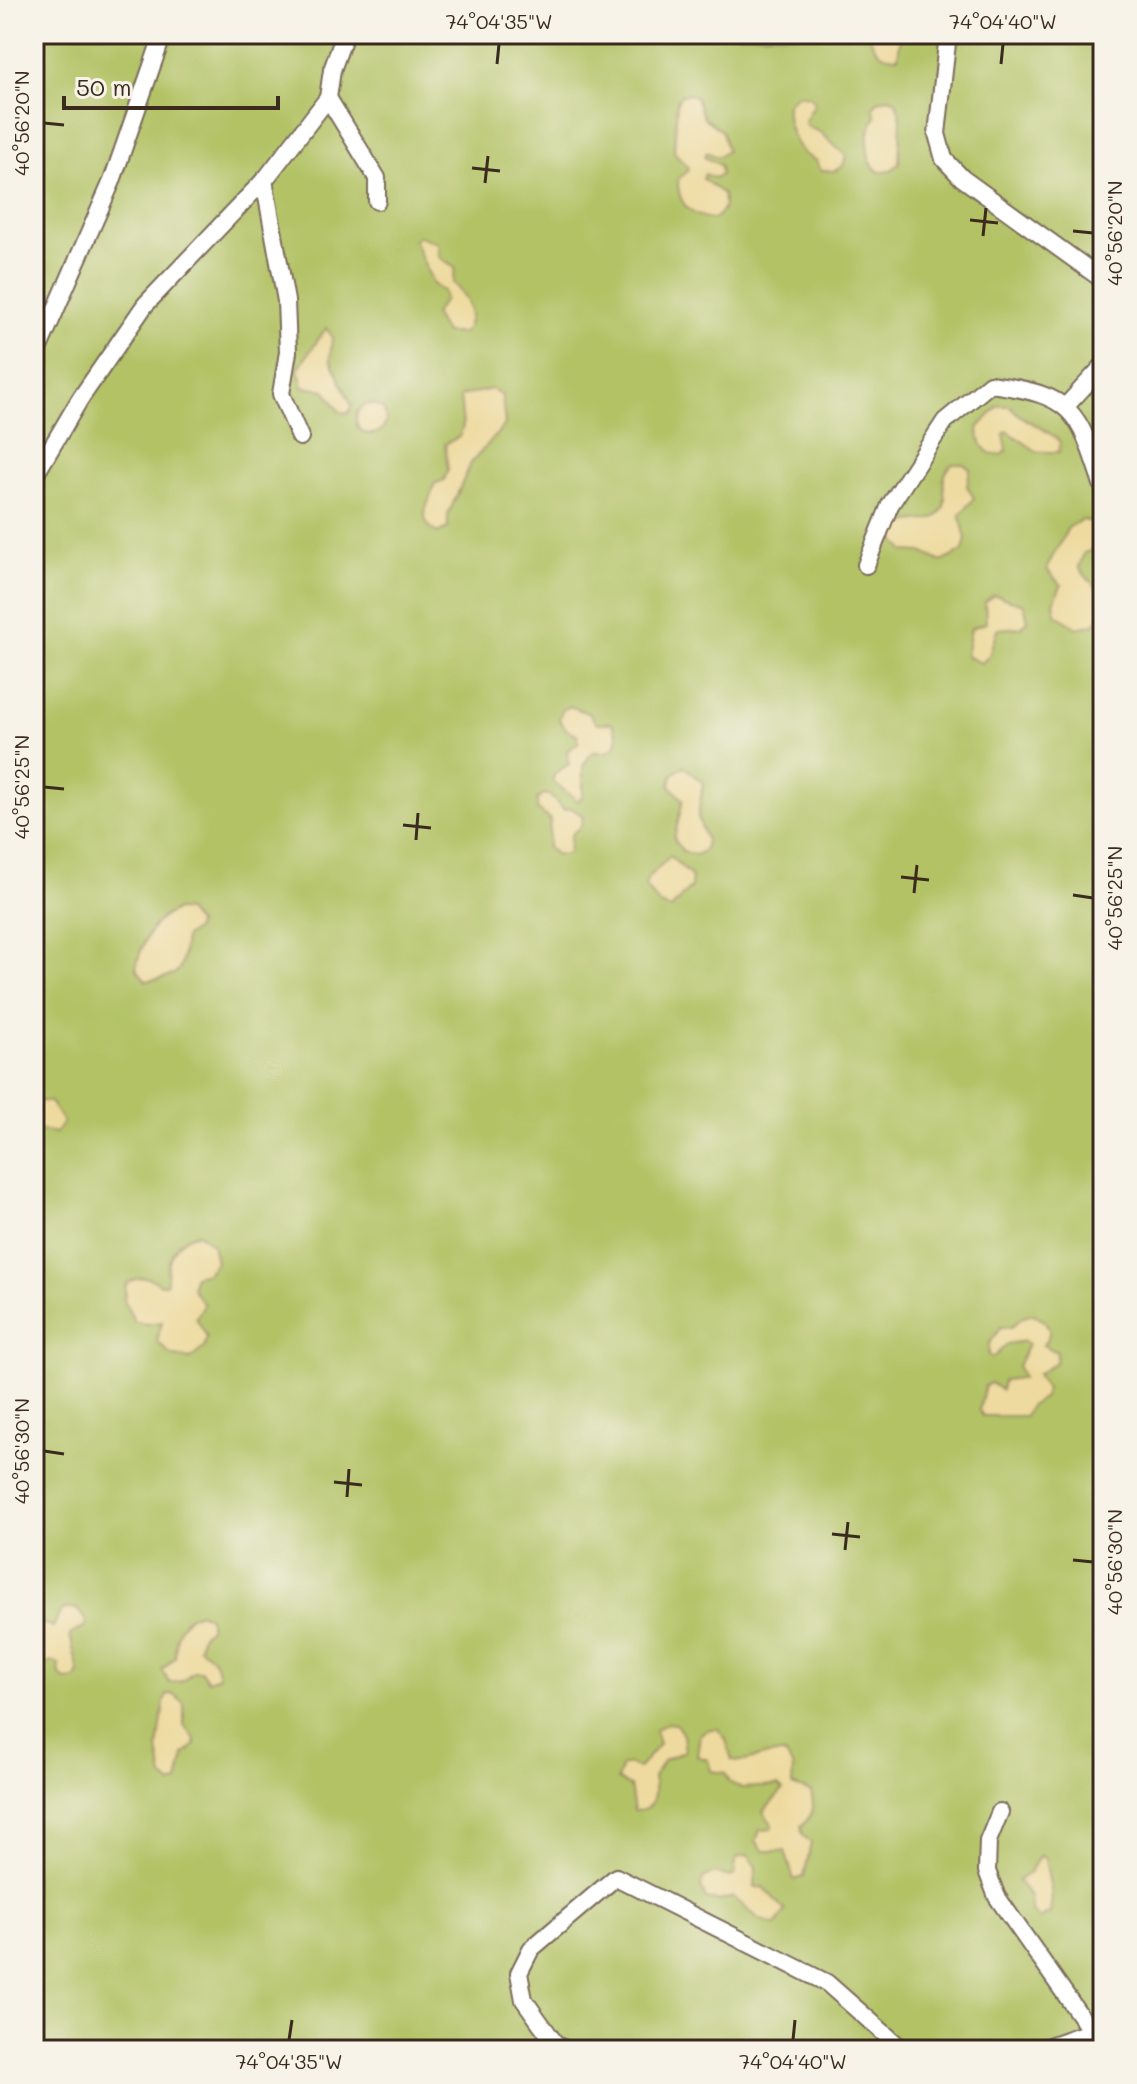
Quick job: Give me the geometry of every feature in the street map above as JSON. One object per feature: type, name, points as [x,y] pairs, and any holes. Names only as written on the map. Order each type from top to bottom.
[{"type":"lane","points":[[34,359],[112,181],[163,34]]},
{"type":"lane","points":[[34,477],[80,399],[145,305],[264,180],[328,98],[330,79],[345,34]]},
{"type":"lane","points":[[948,34],[937,134],[944,159],[962,178],[1103,280]]},
{"type":"lane","points":[[328,98],[377,178],[377,201]]},
{"type":"lane","points":[[264,180],[286,301],[288,352],[281,394],[300,437]]},
{"type":"lane","points":[[1066,406],[1103,366]]},
{"type":"lane","points":[[866,565],[890,505],[945,421],[990,384],[1026,389],[1071,408],[1087,438],[1103,487]]},
{"type":"lane","points":[[1000,1812],[988,1841],[987,1871],[997,1897],[1097,2029],[1038,2050]]},
{"type":"lane","points":[[565,2050],[554,2042],[524,2000],[519,1973],[531,1949],[616,1877],[827,1983],[903,2050]]},
{"type":"green space","points":[[34,34],[1103,34],[1103,2050],[34,2050]]},
{"type":"sand","points":[[869,34],[901,34],[898,57],[879,51]]},
{"type":"sand","points":[[690,94],[696,98],[704,118],[722,131],[727,151],[717,157],[707,152],[704,157],[720,165],[721,175],[714,178],[705,174],[703,179],[723,194],[723,209],[713,219],[691,212],[682,201],[678,187],[678,179],[687,172],[688,167],[674,152],[677,102],[681,95]]},
{"type":"sand","points":[[797,94],[809,96],[815,103],[805,121],[806,126],[820,132],[846,156],[843,166],[834,171],[820,170],[816,160],[797,145],[790,128],[787,104]]},
{"type":"sand","points":[[889,98],[896,101],[901,119],[899,163],[891,171],[879,172],[870,160],[868,138],[876,117],[873,107],[879,100]]},
{"type":"sand","points":[[419,236],[438,243],[439,257],[455,268],[453,283],[463,294],[470,313],[463,333],[445,333],[434,314],[445,299],[443,291],[433,284],[414,240]]},
{"type":"sand","points":[[326,328],[332,337],[330,359],[352,406],[348,414],[339,411],[325,390],[303,387],[298,369]]},
{"type":"sand","points":[[492,389],[502,396],[505,425],[471,463],[448,515],[448,528],[437,533],[426,521],[426,509],[434,484],[444,480],[448,470],[445,444],[459,437],[463,426],[460,396]]},
{"type":"sand","points":[[371,404],[382,408],[386,419],[382,430],[371,434],[360,430],[356,419],[360,408]]},
{"type":"sand","points":[[998,406],[1010,406],[1048,432],[1060,442],[1059,452],[1038,452],[1007,431],[1004,434],[1007,450],[1001,455],[987,451],[979,438],[978,428]]},
{"type":"sand","points":[[952,464],[963,464],[970,469],[967,486],[974,498],[960,515],[966,539],[963,551],[941,562],[922,552],[904,551],[895,540],[896,529],[907,523],[931,519],[941,512],[945,501],[944,477]]},
{"type":"sand","points":[[1081,520],[1094,522],[1101,531],[1097,545],[1084,553],[1079,567],[1104,598],[1104,606],[1094,624],[1077,628],[1056,614],[1054,603],[1061,585],[1048,571],[1048,565],[1068,528]]},
{"type":"sand","points":[[994,595],[1024,604],[1028,621],[1021,627],[997,629],[989,656],[981,663],[966,656],[971,628],[986,623],[985,602]]},
{"type":"sand","points":[[570,706],[590,714],[596,723],[612,723],[618,736],[615,747],[607,752],[592,752],[583,766],[583,796],[578,801],[552,781],[555,773],[569,764],[567,751],[578,743],[577,734],[567,730],[559,719],[562,710]]},
{"type":"sand","points":[[684,766],[703,783],[698,817],[706,840],[704,850],[696,855],[683,852],[674,839],[683,800],[670,785],[673,774]]},
{"type":"sand","points":[[543,794],[549,795],[564,810],[571,808],[583,816],[581,826],[571,835],[569,852],[564,855],[555,854],[548,848],[550,820],[537,809],[537,799]]},
{"type":"sand","points":[[670,856],[692,877],[691,887],[671,909],[660,905],[645,886],[647,879]]},
{"type":"sand","points":[[177,910],[187,911],[197,923],[196,929],[185,937],[179,970],[169,976],[146,981],[136,968],[141,950],[155,925]]},
{"type":"sand","points":[[50,1102],[63,1122],[56,1133],[34,1129],[34,1104]]},
{"type":"sand","points":[[198,1233],[212,1244],[216,1262],[207,1273],[194,1276],[192,1288],[204,1305],[196,1318],[207,1337],[204,1348],[190,1359],[171,1355],[157,1341],[162,1322],[145,1324],[134,1321],[124,1300],[126,1284],[136,1279],[144,1277],[161,1285],[167,1283],[173,1252],[182,1241]]},
{"type":"sand","points":[[1033,1314],[1048,1326],[1049,1335],[1043,1345],[1057,1352],[1056,1362],[1037,1375],[1046,1389],[1044,1397],[1030,1406],[1025,1416],[983,1416],[979,1410],[985,1386],[991,1383],[1001,1390],[1003,1380],[1022,1378],[1018,1366],[1028,1344],[1025,1341],[1007,1344],[993,1358],[988,1355],[989,1344],[1001,1327],[1012,1327],[1021,1318]]},
{"type":"sand","points":[[77,1609],[86,1621],[85,1626],[70,1635],[79,1673],[75,1679],[66,1680],[60,1675],[59,1664],[52,1662],[42,1666],[34,1661],[34,1620],[53,1627],[61,1611]]},
{"type":"sand","points":[[199,1612],[209,1617],[209,1628],[201,1636],[199,1647],[215,1661],[219,1676],[208,1680],[201,1671],[194,1671],[182,1681],[170,1683],[162,1670],[175,1657],[177,1635],[182,1624]]},
{"type":"sand","points":[[173,1694],[184,1703],[184,1725],[195,1739],[195,1745],[184,1755],[178,1782],[172,1785],[163,1777],[158,1749],[164,1702],[167,1695]]},
{"type":"sand","points":[[667,1723],[676,1724],[683,1735],[685,1751],[664,1760],[653,1777],[654,1795],[650,1805],[634,1811],[630,1786],[617,1780],[622,1766],[628,1764],[638,1769],[659,1744],[655,1730]]},
{"type":"sand","points":[[718,1729],[726,1740],[732,1760],[786,1755],[793,1767],[792,1785],[811,1792],[812,1811],[801,1826],[803,1835],[811,1843],[804,1877],[794,1880],[785,1851],[764,1851],[756,1841],[760,1830],[771,1829],[773,1825],[763,1812],[783,1790],[778,1786],[742,1788],[730,1783],[725,1773],[711,1771],[708,1760],[697,1756],[700,1734]]},
{"type":"sand","points":[[748,1855],[756,1867],[755,1888],[764,1887],[785,1911],[776,1926],[759,1919],[733,1897],[719,1901],[706,1899],[701,1887],[703,1878],[714,1873],[731,1877],[736,1874],[734,1865],[737,1858]]},
{"type":"sand","points":[[1040,1855],[1045,1859],[1052,1895],[1050,1913],[1039,1919],[1031,1911],[1030,1896],[1017,1881],[1029,1873]]}]
